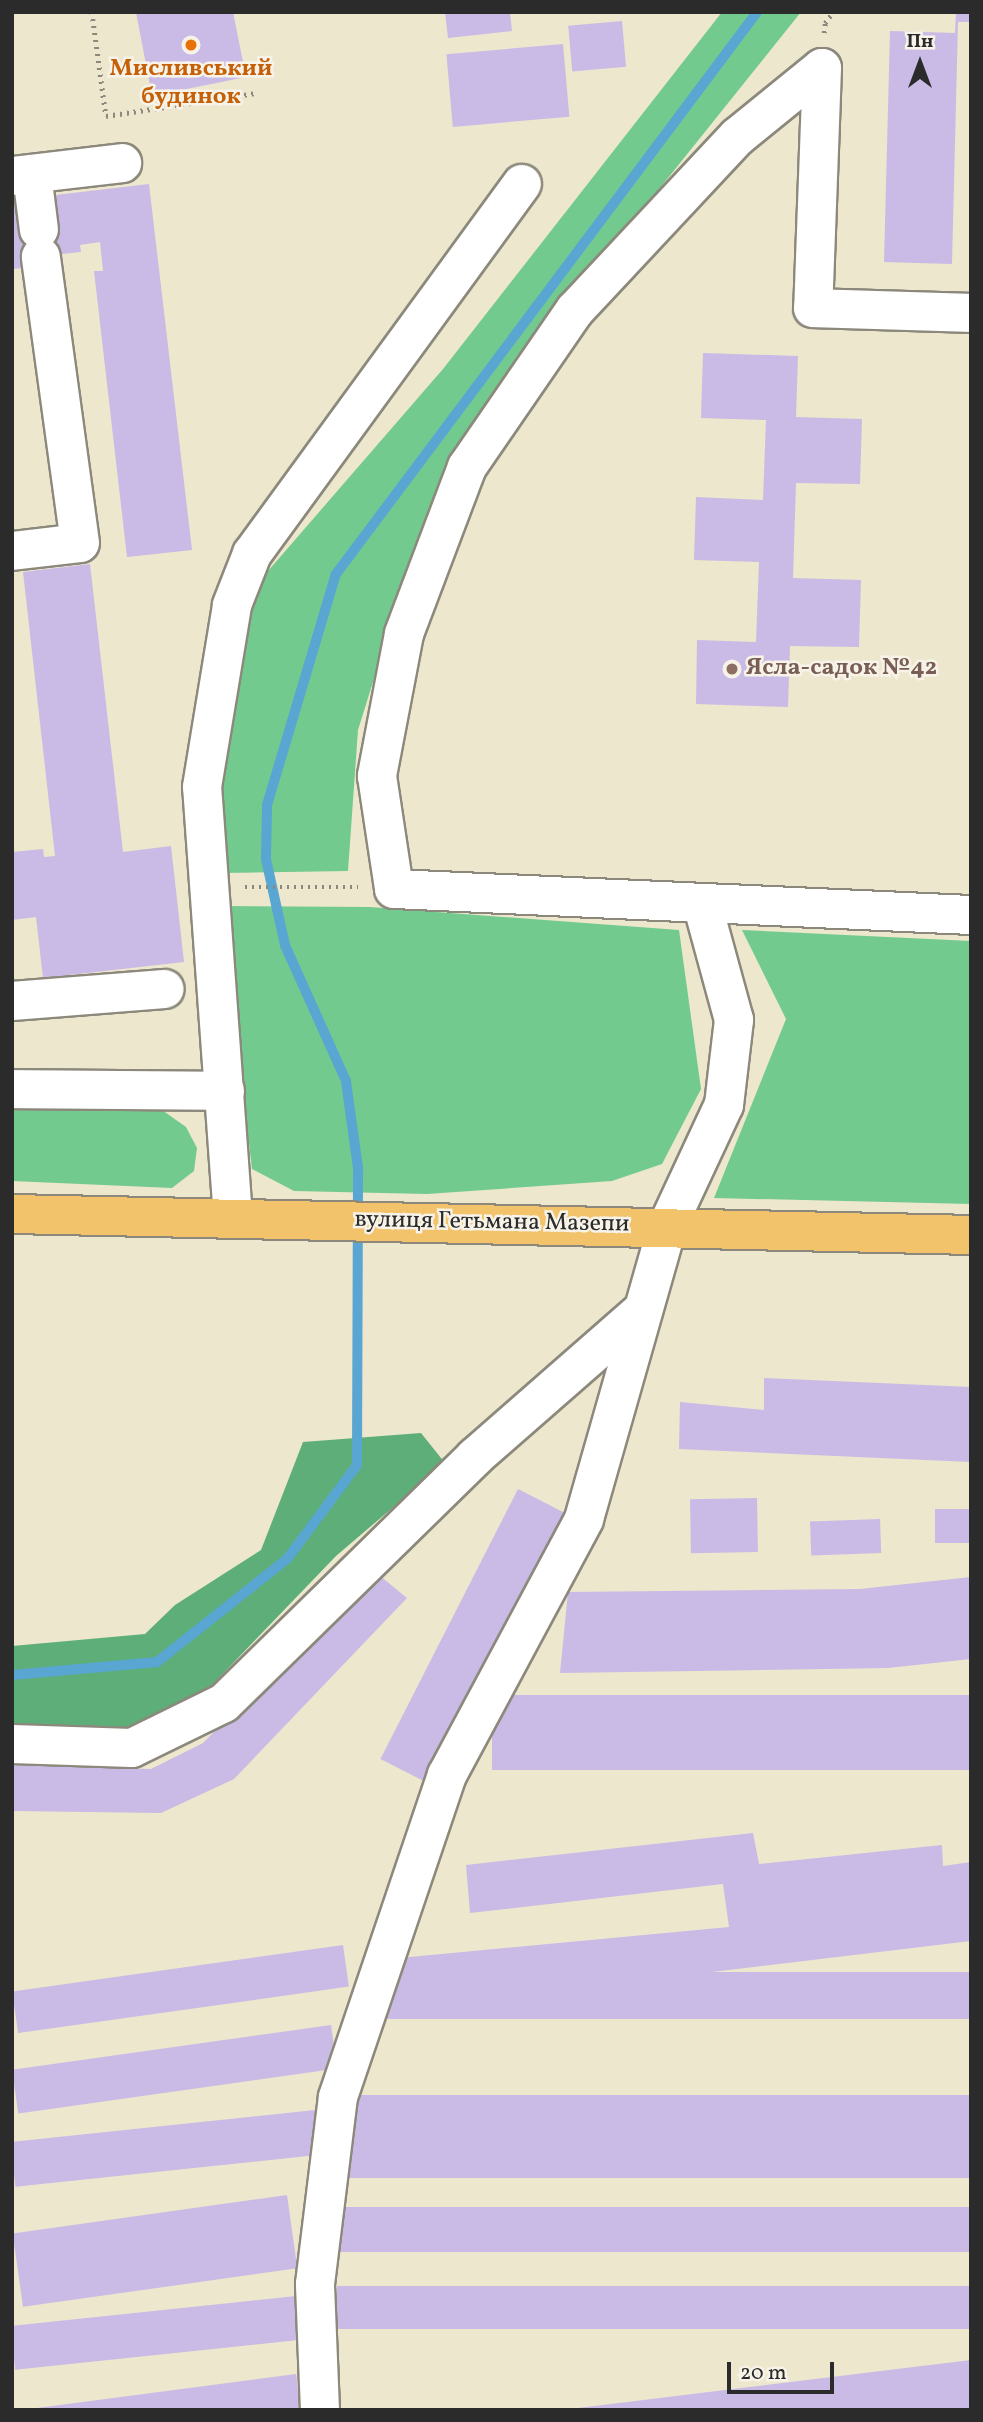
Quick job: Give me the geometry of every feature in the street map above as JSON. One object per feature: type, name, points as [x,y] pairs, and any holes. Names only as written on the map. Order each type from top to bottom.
[{"type":"highway","name":"вулиця Гетьмана Мазепи","points":[[12,1213],[416,1220],[971,1235]]},
{"type":"lane","points":[[971,313],[813,307],[822,68],[737,137],[575,310],[467,467],[404,634],[377,776],[394,889],[971,915]]},
{"type":"lane","points":[[12,551],[80,543],[40,243],[22,175],[122,163]]},
{"type":"lane","points":[[233,1217],[202,787],[232,605],[252,554],[382,370],[522,184]]},
{"type":"lane","points":[[320,2410],[315,2284],[338,2097],[447,1775],[584,1520],[667,1227],[724,1105],[734,1020],[702,903]]},
{"type":"lane","points":[[12,1000],[165,989]]},
{"type":"lane","points":[[12,1088],[225,1091]]},
{"type":"lane","points":[[12,1744],[132,1748],[224,1703],[475,1457],[643,1310]]},
{"type":"path","points":[[92,12],[106,116],[256,93]]},
{"type":"path","points":[[248,887],[316,885]]},
{"type":"green space","points":[[722,12],[801,12],[575,294],[406,576],[358,730],[348,871],[222,873],[216,793],[255,586],[443,369]]},
{"type":"green space","points":[[221,906],[370,907],[679,930],[701,1089],[662,1164],[612,1181],[427,1194],[294,1191],[252,1169]]},
{"type":"green space","points":[[742,930],[971,941],[971,1204],[714,1198],[786,1019]]},
{"type":"green space","points":[[12,1106],[162,1110],[186,1127],[197,1148],[194,1171],[172,1188],[12,1181]]},
{"type":"green space","points":[[421,1433],[445,1463],[336,1556],[190,1708],[123,1736],[12,1731],[12,1646],[145,1634],[175,1605],[261,1550],[303,1442]]},
{"type":"building","name":"Мисливський будинок","points":[[136,12],[233,12],[246,77],[152,96]]},
{"type":"building","points":[[445,12],[510,12],[512,31],[448,38]]},
{"type":"building","points":[[956,12],[971,12],[971,22],[958,22],[952,264],[884,262],[890,31],[955,33]]},
{"type":"building","points":[[622,21],[626,67],[572,72],[568,26]]},
{"type":"building","points":[[563,44],[569,117],[453,127],[446,54]]},
{"type":"building","points":[[149,184],[192,550],[127,557],[94,271],[103,271],[100,242],[80,245],[81,252],[24,258],[25,268],[12,269],[12,206],[47,196]]},
{"type":"building","points":[[703,353],[798,356],[796,417],[862,419],[860,484],[796,483],[793,578],[861,580],[859,647],[790,646],[788,707],[696,704],[697,640],[756,642],[759,562],[694,560],[696,497],[763,500],[766,420],[701,418]]},
{"type":"building","points":[[90,564],[123,852],[171,846],[184,962],[43,978],[36,917],[12,920],[12,852],[43,849],[44,857],[55,856],[23,572]]},
{"type":"building","points":[[764,1378],[971,1387],[971,1462],[679,1449],[680,1402],[764,1410]]},
{"type":"building","points":[[518,1489],[569,1515],[431,1785],[380,1759]]},
{"type":"building","points":[[757,1498],[758,1552],[691,1553],[690,1499]]},
{"type":"building","points":[[935,1509],[971,1509],[971,1543],[935,1543]]},
{"type":"building","points":[[880,1519],[881,1553],[811,1555],[810,1521]]},
{"type":"building","points":[[374,1571],[407,1598],[234,1779],[161,1813],[12,1811],[12,1765],[151,1769],[203,1743]]},
{"type":"building","points":[[971,1577],[971,1659],[888,1668],[560,1673],[568,1592],[860,1589]]},
{"type":"building","points":[[492,1695],[971,1695],[971,1770],[492,1770]]},
{"type":"building","points":[[753,1833],[759,1864],[942,1845],[943,1866],[971,1862],[971,1941],[403,2009],[399,1958],[729,1927],[723,1884],[470,1913],[466,1865]]},
{"type":"building","points":[[343,1945],[349,1987],[18,2033],[12,1991]]},
{"type":"building","points":[[373,1972],[971,1972],[971,2019],[373,2019]]},
{"type":"building","points":[[331,2025],[337,2069],[18,2113],[12,2070]]},
{"type":"building","points":[[333,2095],[971,2095],[971,2178],[333,2178]]},
{"type":"building","points":[[315,2110],[320,2155],[15,2187],[12,2142]]},
{"type":"building","points":[[287,2195],[297,2268],[23,2307],[13,2234]]},
{"type":"building","points":[[326,2207],[971,2207],[971,2252],[326,2252]]},
{"type":"building","points":[[337,2286],[971,2286],[971,2329],[337,2329]]},
{"type":"building","points":[[296,2296],[301,2340],[15,2370],[12,2326]]},
{"type":"building","points":[[971,2360],[971,2408],[578,2410],[578,2408]]},
{"type":"building","points":[[296,2374],[301,2410],[37,2408]]},
{"type":"waterway","points":[[12,1675],[157,1662],[287,1559],[357,1465],[358,1168],[346,1081],[285,945],[266,859],[267,805],[336,574],[757,12]]},
{"type":"place","name":"Мисливський будинок","points":[[191,45]]},
{"type":"place","name":"Ясла-садок №42","points":[[732,669]]}]
